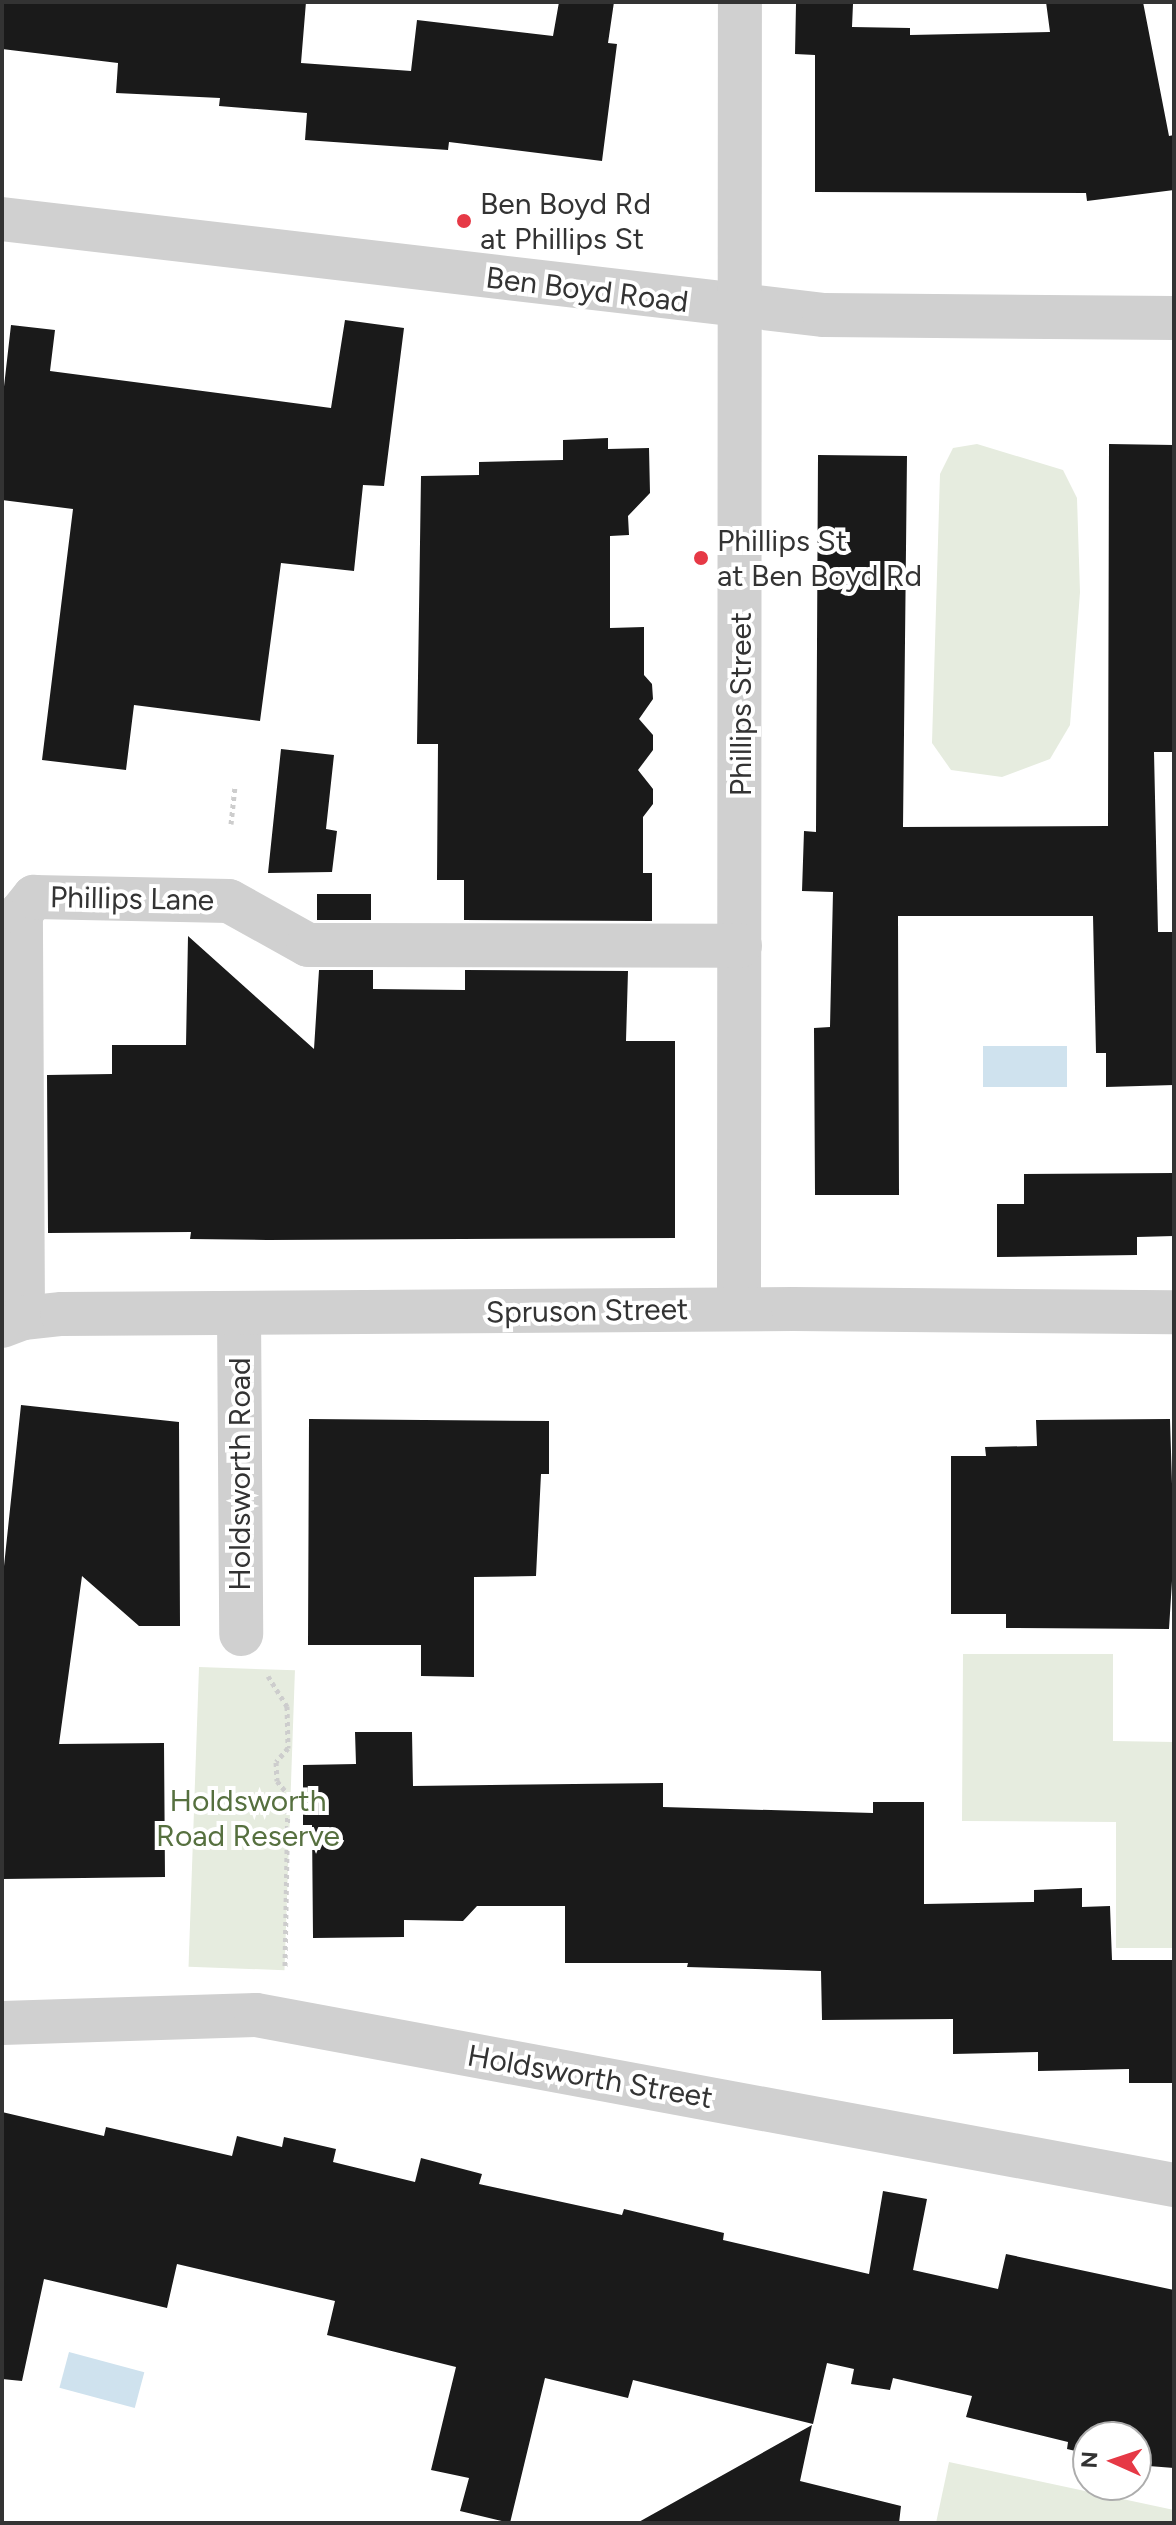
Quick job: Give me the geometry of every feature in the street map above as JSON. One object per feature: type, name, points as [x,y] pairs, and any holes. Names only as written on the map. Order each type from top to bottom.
[{"type":"street","name":"Phillips Street","points":[[739,1309],[740,2]]},
{"type":"street","name":"Ben Boyd Road","points":[[2,219],[824,315],[1174,318]]},
{"type":"street","name":"Phillips Lane","points":[[12,1322],[21,913],[34,897],[229,901],[308,945],[740,946]]},
{"type":"street","name":"Spruson Street","points":[[12,1322],[239,1314],[739,1309],[1174,1312]]},
{"type":"street","name":"Holdsworth Road","points":[[239,1314],[241,1634]]},
{"type":"street","name":"Holdsworth Street","points":[[2,2023],[256,2015],[1174,2185]]},
{"type":"path","points":[[231,824],[235,788]]},
{"type":"path","points":[[241,1634],[287,1706],[288,1748],[276,1762],[277,1781],[288,1794],[284,2021]]},
{"type":"green space","points":[[977,444],[1063,470],[1077,498],[1080,592],[1070,725],[1050,759],[1002,777],[951,770],[932,743],[940,474],[953,448]]},
{"type":"green space","points":[[963,1654],[1113,1654],[1113,1741],[1174,1742],[1174,1948],[1116,1948],[1116,1822],[962,1821]]},
{"type":"green space","name":"Holdsworth Road Reserve","points":[[199,1667],[295,1670],[284,1970],[189,1967]]},
{"type":"green space","points":[[949,2462],[1072,2488],[1072,2501],[1132,2501],[1174,2510],[1174,2523],[936,2523]]},
{"type":"water","points":[[983,1046],[1067,1046],[1067,1087],[983,1087]]},
{"type":"water","points":[[69,2352],[144,2372],[135,2408],[59,2388]]},
{"type":"building","points":[[2,2],[306,2],[301,63],[411,71],[417,20],[553,36],[559,2],[614,2],[608,43],[617,44],[602,161],[449,142],[448,150],[305,140],[307,113],[219,106],[220,98],[116,93],[118,63],[2,49]]},
{"type":"building","points":[[1046,2],[1143,2],[1169,136],[1174,135],[1174,190],[1087,201],[1086,193],[815,192],[815,55],[795,54],[796,4],[853,4],[852,27],[910,28],[910,35],[1050,32]]},
{"type":"building","points":[[345,320],[404,328],[384,486],[363,485],[354,571],[281,563],[260,721],[134,705],[126,770],[42,760],[73,509],[2,500],[2,404],[11,325],[55,330],[50,371],[331,408]]},
{"type":"building","points":[[608,438],[608,449],[649,448],[650,493],[628,516],[629,535],[610,536],[610,628],[644,627],[644,675],[652,684],[653,699],[639,719],[653,735],[653,750],[638,770],[653,789],[653,804],[643,817],[643,873],[652,873],[652,921],[464,920],[464,880],[437,880],[438,744],[417,744],[421,476],[479,475],[479,462],[563,460],[563,440]]},
{"type":"building","points":[[1109,444],[1174,445],[1174,752],[1154,752],[1158,932],[1174,932],[1174,1085],[1106,1087],[1106,1053],[1096,1053],[1093,916],[898,916],[899,1195],[815,1195],[814,1028],[830,1027],[833,892],[802,891],[804,831],[816,832],[818,455],[907,456],[903,827],[1108,826]]},
{"type":"building","points":[[281,749],[334,755],[326,829],[337,831],[332,872],[268,873]]},
{"type":"building","points":[[317,894],[371,894],[371,920],[317,920]]},
{"type":"building","points":[[188,936],[314,1049],[319,970],[373,970],[373,989],[465,990],[465,970],[628,971],[626,1041],[675,1041],[675,1238],[267,1240],[190,1239],[191,1232],[48,1233],[47,1075],[112,1074],[112,1045],[186,1045]]},
{"type":"building","points":[[1174,1173],[1174,1236],[1137,1237],[1137,1255],[997,1257],[997,1204],[1024,1204],[1024,1174]]},
{"type":"building","points":[[21,1405],[179,1422],[180,1626],[139,1626],[82,1576],[59,1744],[164,1743],[165,1877],[2,1879],[2,1585]]},
{"type":"building","points":[[309,1419],[549,1421],[549,1474],[541,1474],[536,1576],[474,1577],[474,1677],[421,1676],[421,1645],[308,1645]]},
{"type":"building","points":[[1170,1419],[1174,1549],[1169,1629],[1006,1628],[1006,1614],[951,1614],[951,1456],[986,1456],[985,1447],[1037,1446],[1036,1420]]},
{"type":"building","points":[[355,1732],[412,1732],[413,1786],[663,1783],[663,1807],[873,1813],[873,1802],[924,1802],[924,1904],[1034,1902],[1034,1890],[1082,1888],[1082,1907],[1110,1906],[1112,1960],[1174,1960],[1174,2083],[1129,2083],[1129,2069],[1038,2071],[1038,2052],[953,2054],[953,2019],[822,2020],[821,1971],[687,1967],[688,1963],[565,1963],[565,1906],[477,1906],[463,1921],[404,1920],[404,1937],[313,1938],[312,1825],[303,1825],[303,1765],[356,1764]]},
{"type":"building","points":[[2,2112],[104,2136],[106,2127],[232,2156],[237,2136],[282,2147],[284,2137],[336,2149],[333,2162],[415,2182],[421,2158],[482,2174],[479,2184],[622,2215],[624,2209],[724,2233],[723,2240],[869,2274],[883,2191],[927,2199],[913,2270],[998,2289],[1006,2254],[1174,2290],[1174,2468],[1152,2466],[1152,2421],[1072,2421],[1072,2450],[1067,2449],[1068,2442],[966,2417],[972,2396],[893,2378],[890,2390],[851,2384],[854,2369],[827,2363],[813,2424],[633,2380],[628,2398],[545,2378],[510,2523],[460,2511],[469,2478],[431,2470],[456,2367],[327,2335],[335,2301],[177,2264],[167,2308],[44,2279],[22,2381],[2,2379]]},
{"type":"building","points":[[812,2425],[800,2481],[901,2506],[899,2523],[637,2523]]},
{"type":"place","name":"Ben Boyd Rd at Phillips St","points":[[464,221]]},
{"type":"place","name":"Phillips St at Ben Boyd Rd","points":[[701,558]]}]
